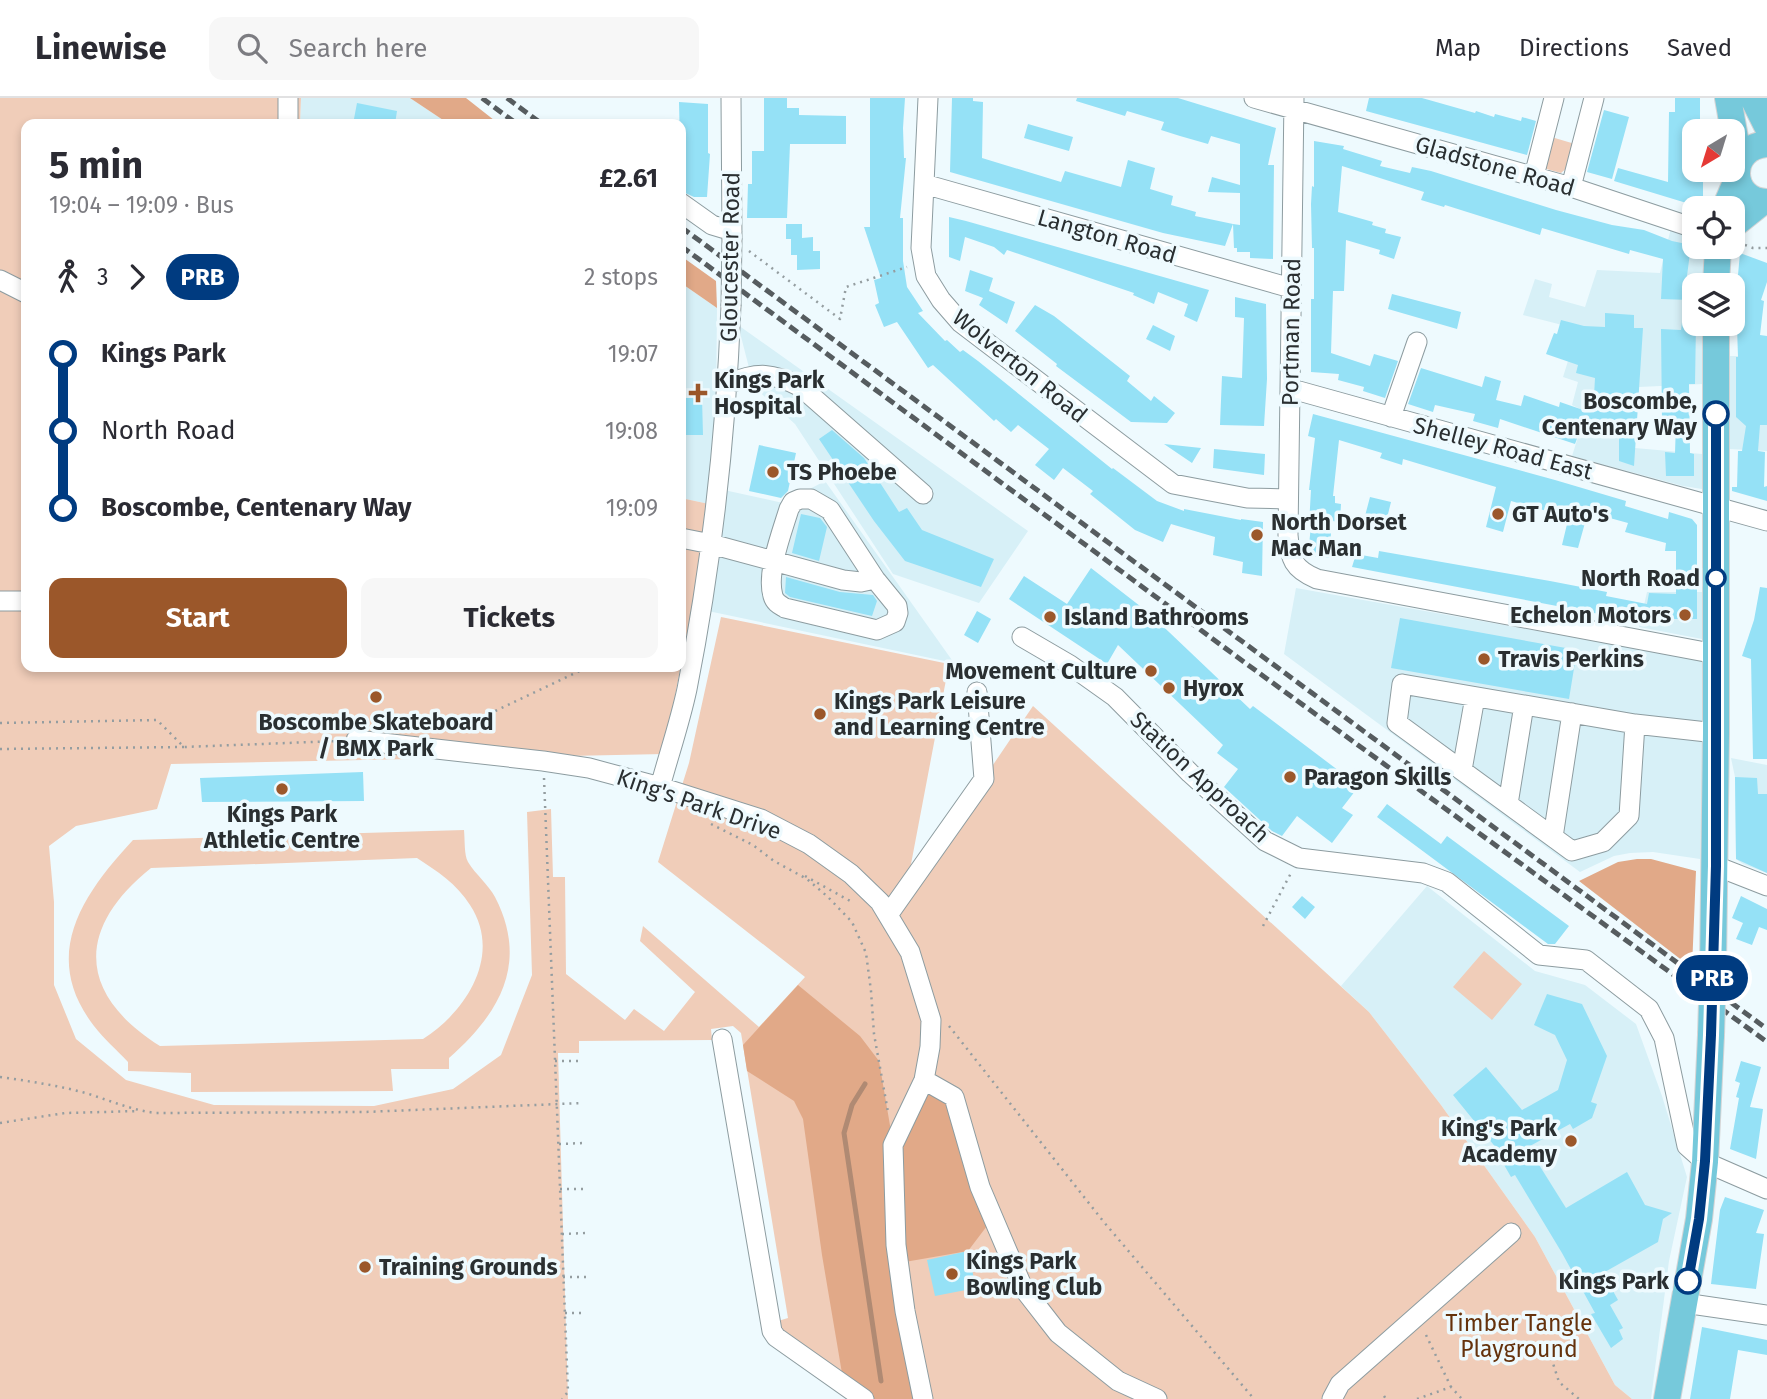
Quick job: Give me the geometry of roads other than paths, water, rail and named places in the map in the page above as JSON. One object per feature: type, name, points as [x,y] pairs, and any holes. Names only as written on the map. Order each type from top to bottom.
[{"type":"main road","points":[[1728,98],[1731,119]]},
{"type":"main road","points":[[1753,98],[1767,125]]},
{"type":"main road","points":[[1745,159],[1751,148],[1767,144]]},
{"type":"main road","points":[[1742,182],[1746,195],[1765,202],[1745,224]]},
{"type":"main road","points":[[1667,1399],[1699,1219],[1705,1161],[1711,1035],[1716,866],[1716,336]]},
{"type":"street","points":[[288,98],[288,119]]},
{"type":"street","name":"Gloucester Road","points":[[660,787],[687,691],[711,544],[728,384],[732,234],[731,98]]},
{"type":"street","name":"Wolverton Road","points":[[928,98],[921,248],[923,262],[926,276],[941,300],[961,323],[1172,484],[1247,498],[1288,499]]},
{"type":"street","name":"Gladstone Road","points":[[1255,98],[1294,104],[1571,187],[1682,224]]},
{"type":"street","points":[[1534,176],[1554,98]]},
{"type":"street","points":[[1571,187],[1594,98]]},
{"type":"street","name":"Portman Road","points":[[1294,104],[1288,499],[1289,554],[1295,565],[1305,574],[1317,579],[1716,654]]},
{"type":"street","name":"Langton Road","points":[[924,184],[1291,288]]},
{"type":"street","points":[[686,206],[712,225],[732,234]]},
{"type":"street","points":[[0,280],[21,290]]},
{"type":"street","points":[[1391,417],[1417,342]]},
{"type":"street","points":[[728,384],[753,375],[765,374],[782,377],[801,387],[923,494]]},
{"type":"street","name":"Shelley Road East","points":[[1290,392],[1299,391],[1767,521]]},
{"type":"street","points":[[811,499],[830,510],[875,579],[897,606],[895,622],[877,630],[785,608],[776,602],[773,595],[774,562],[793,502],[811,499]]},
{"type":"street","points":[[686,539],[843,580],[861,582],[875,579]]},
{"type":"street","points":[[0,601],[21,601]]},
{"type":"street","name":"Station Approach","points":[[1022,637],[1115,696],[1190,773],[1265,841],[1299,858],[1423,873],[1447,882],[1539,955],[1586,960],[1649,1009],[1664,1038],[1687,1146],[1705,1161]]},
{"type":"street","points":[[1635,724],[1629,816],[1603,842],[1572,851],[1397,723],[1402,684],[1635,724],[1716,733]]},
{"type":"street","points":[[888,915],[984,779],[977,692]]},
{"type":"street","points":[[1462,770],[1475,697]]},
{"type":"street","points":[[1508,804],[1524,705]]},
{"type":"street","points":[[1553,837],[1572,713]]},
{"type":"street","name":"King's Park Drive","points":[[356,740],[589,768],[660,787],[761,819],[810,844],[851,874],[880,902],[910,951],[931,1020],[930,1047],[924,1080],[893,1144],[896,1245],[905,1311],[923,1399]]},
{"type":"street","points":[[1716,866],[1767,886]]},
{"type":"street","points":[[722,1039],[772,1331],[864,1399]]},
{"type":"street","points":[[924,1080],[954,1097],[980,1187],[1023,1288],[1058,1333],[1118,1381],[1157,1399]]},
{"type":"street","points":[[1705,1161],[1767,1189]]},
{"type":"street","points":[[1332,1399],[1340,1384],[1511,1233]]},
{"type":"street","points":[[1684,1303],[1767,1315]]},
{"type":"waterway","points":[[865,1084],[852,1105],[844,1133],[881,1381]]},
{"type":"railway","points":[[482,98],[510,119]]},
{"type":"railway","points":[[507,98],[535,119]]},
{"type":"railway","points":[[686,231],[1767,1029]]},
{"type":"railway","points":[[686,250],[1682,981]]},
{"type":"railway","points":[[1708,999],[1767,1042]]},
{"type":"place","name":"Kings Park Hospital","points":[[698,393]]},
{"type":"place","name":"Boscombe, Centenary Way","points":[[1716,414]]},
{"type":"place","name":"TS Phoebe","points":[[773,472]]},
{"type":"place","name":"GT Auto's","points":[[1498,514]]},
{"type":"place","name":"North Dorset Mac Man","points":[[1257,535]]},
{"type":"place","name":"North Road","points":[[1716,578]]},
{"type":"place","name":"Echelon Motors","points":[[1685,615]]},
{"type":"place","name":"Island Bathrooms","points":[[1050,617]]},
{"type":"place","name":"Travis Perkins","points":[[1484,659]]},
{"type":"place","name":"Movement Culture","points":[[1151,671]]},
{"type":"place","name":"Hyrox","points":[[1169,688]]},
{"type":"place","name":"Boscombe Skateboard / BMX Park","points":[[376,697]]},
{"type":"place","name":"Kings Park Leisure and Learning Centre","points":[[820,714]]},
{"type":"place","name":"Paragon Skills","points":[[1290,777]]},
{"type":"place","name":"Kings Park Athletic Centre","points":[[282,789]]},
{"type":"place","name":"King's Park Academy","points":[[1571,1141]]},
{"type":"place","name":"Training Grounds","points":[[365,1267]]},
{"type":"place","name":"Kings Park Bowling Club","points":[[952,1274]]},
{"type":"place","name":"Kings Park","points":[[1688,1281]]},
{"type":"park label","name":"Timber Tangle Playground","points":[[1519,1336]]}]
